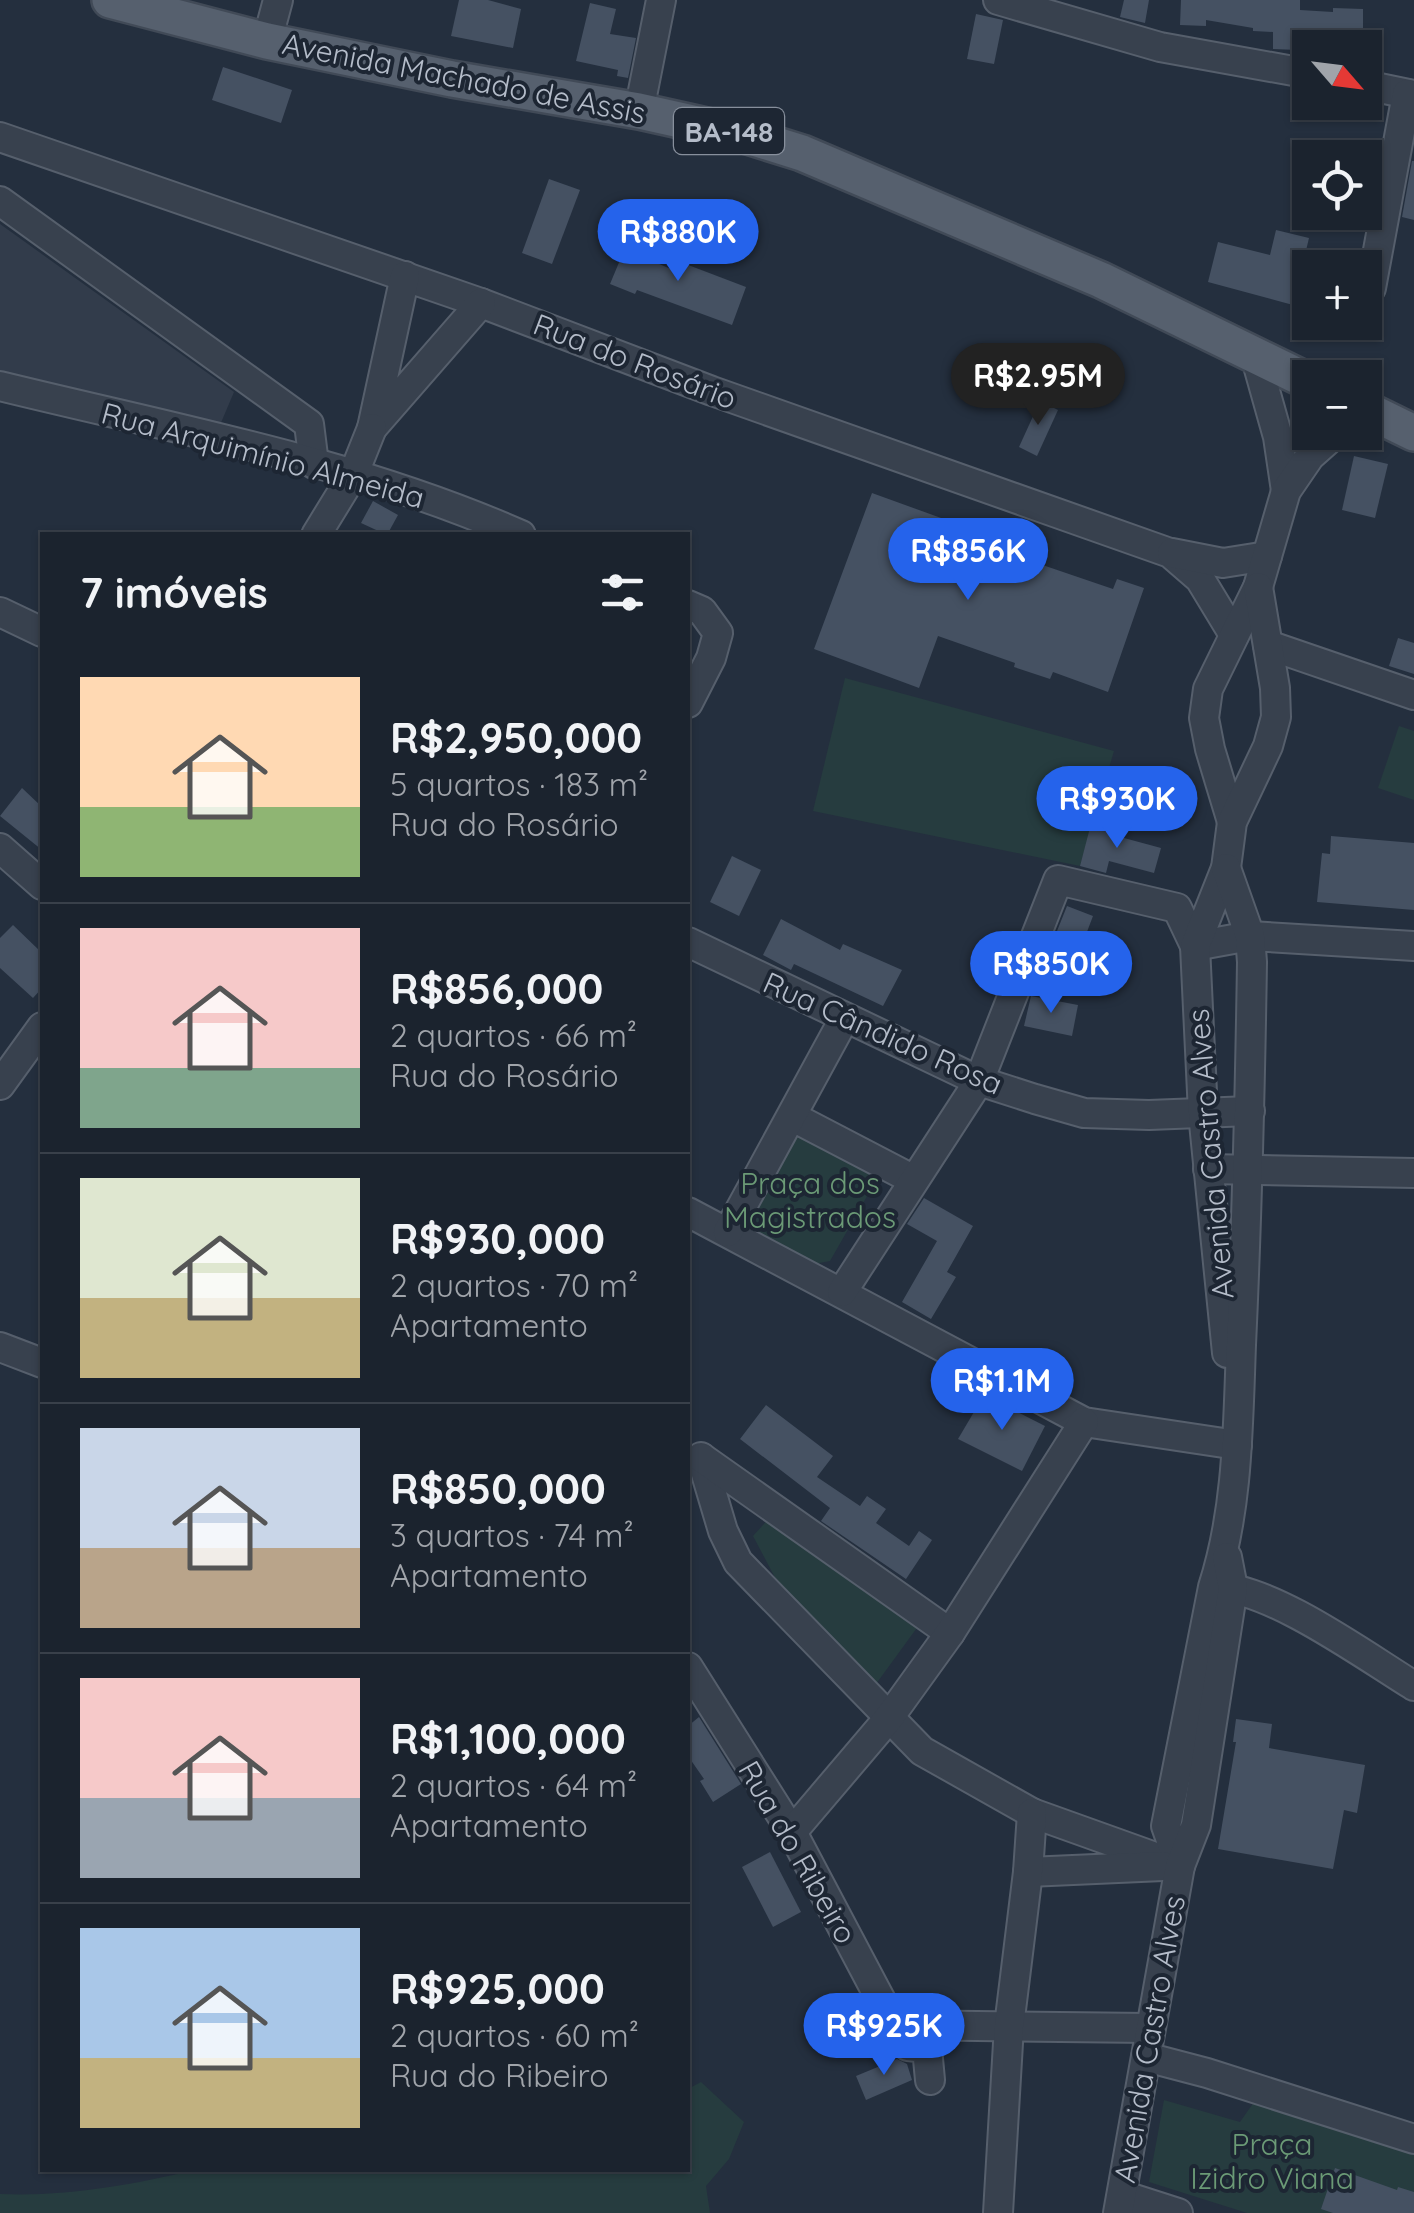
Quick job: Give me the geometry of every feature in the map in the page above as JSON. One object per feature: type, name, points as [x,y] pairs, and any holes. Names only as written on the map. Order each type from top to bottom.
[{"type":"main road","name":"Avenida Machado de Assis","points":[[110,0],[267,41],[452,79],[639,111],[738,133],[802,153],[1101,280],[1292,373]]},
{"type":"main road","points":[[1382,419],[1414,433]]},
{"type":"street","points":[[267,41],[278,0]]},
{"type":"street","points":[[639,111],[661,0]]},
{"type":"street","points":[[998,0],[1160,47],[1292,71]]},
{"type":"street","points":[[1379,250],[1411,95],[1382,89]]},
{"type":"street","name":"Rua do Rosário","points":[[0,137],[481,303],[1170,553],[1200,578],[1234,635]]},
{"type":"street","points":[[0,201],[309,424],[314,464]]},
{"type":"street","points":[[318,532],[354,473],[372,428],[405,276]]},
{"type":"street","points":[[372,428],[481,303]]},
{"type":"street","points":[[1255,355],[1278,437],[1286,491]]},
{"type":"street","name":"Rua Arquimínio Almeida","points":[[0,386],[354,473],[515,532]]},
{"type":"street","points":[[1278,437],[1281,397],[1292,389]]},
{"type":"street","points":[[1286,491],[1316,450]]},
{"type":"street","name":"Avenida Castro Alves","points":[[1232,822],[1204,718],[1208,689],[1258,588],[1286,491]]},
{"type":"street","points":[[1170,553],[1223,563],[1268,556]]},
{"type":"street","name":"Avenida Castro Alves","points":[[1237,1445],[1203,1114],[1195,946],[1226,868],[1232,822],[1276,717],[1258,588]]},
{"type":"street","points":[[690,606],[702,612],[718,633],[711,658],[690,699]]},
{"type":"street","points":[[0,612],[40,631]]},
{"type":"street","points":[[1222,662],[1240,655],[1270,656],[1414,695]]},
{"type":"street","points":[[1210,749],[1237,768],[1260,760]]},
{"type":"street","points":[[0,848],[40,883]]},
{"type":"street","points":[[1177,908],[1226,868]]},
{"type":"street","name":"Avenida Castro Alves","points":[[1120,2204],[1180,1866],[1196,1825],[1237,1445],[1250,1169],[1250,936],[1226,868]]},
{"type":"street","points":[[842,1292],[979,1081],[1058,880],[1177,908]]},
{"type":"street","points":[[1177,908],[1195,946],[1250,936],[1414,946]]},
{"type":"street","name":"Rua Cândido Rosa","points":[[690,943],[979,1081],[1084,1113],[1250,1112]]},
{"type":"street","points":[[728,1232],[844,1019]]},
{"type":"street","points":[[0,1085],[40,1030]]},
{"type":"street","points":[[792,1117],[912,1179]]},
{"type":"street","points":[[1208,1169],[1414,1173]]},
{"type":"street","points":[[690,1213],[1084,1422],[1237,1445]]},
{"type":"street","points":[[0,1347],[40,1362]]},
{"type":"street","points":[[792,1832],[888,1719],[950,1633],[1084,1422]]},
{"type":"street","points":[[694,1451],[950,1633]]},
{"type":"street","points":[[694,1451],[738,1562],[922,1751],[1032,1813],[1180,1866]]},
{"type":"street","points":[[723,1531],[737,1508],[754,1496]]},
{"type":"street","points":[[1223,1588],[1282,1608],[1414,1686]]},
{"type":"street","name":"Rua do Ribeiro","points":[[690,1670],[792,1832],[894,2025],[908,2046],[927,2048],[930,2080]]},
{"type":"street","points":[[998,2213],[1009,2026],[1032,1813]]},
{"type":"street","points":[[1028,1872],[1180,1866]]},
{"type":"street","points":[[894,2025],[1149,2028]]},
{"type":"street","points":[[1146,2057],[1207,2072],[1414,2138]]},
{"type":"street","points":[[1120,2204],[1178,2213]]},
{"type":"shaded area","points":[[0,224],[234,392],[220,425],[0,372]]},
{"type":"green space","points":[[845,678],[1114,751],[1080,866],[813,811]]},
{"type":"green space","points":[[1399,726],[1414,731],[1414,800],[1378,788]]},
{"type":"green space","name":"Praça dos Magistrados","points":[[798,1134],[872,1174],[874,1184],[830,1261],[809,1265],[753,1237],[751,1227],[756,1202],[769,1174],[788,1139]]},
{"type":"green space","points":[[772,1515],[919,1625],[876,1684],[780,1587],[753,1536]]},
{"type":"green space","points":[[701,2082],[744,2122],[729,2159],[706,2186],[710,2213],[0,2213],[0,2194],[98,2189],[185,2172],[690,2172],[690,2088]]},
{"type":"green space","name":"Praça Izidro Viana","points":[[1164,2100],[1240,2122],[1254,2102],[1414,2154],[1414,2213],[1247,2213],[1149,2182]]},
{"type":"building","points":[[459,0],[488,0],[521,9],[513,48],[451,36]]},
{"type":"building","points":[[1124,0],[1149,0],[1145,23],[1120,17]]},
{"type":"building","points":[[1181,0],[1300,0],[1300,10],[1363,9],[1363,30],[1292,30],[1292,50],[1273,49],[1273,32],[1206,20],[1206,26],[1180,25]]},
{"type":"building","points":[[590,3],[616,9],[610,34],[636,38],[628,78],[617,76],[618,70],[576,61]]},
{"type":"building","points":[[976,14],[1003,20],[994,64],[967,59]]},
{"type":"building","points":[[223,67],[292,90],[281,123],[212,100]]},
{"type":"building","points":[[1414,161],[1414,220],[1402,217]]},
{"type":"building","points":[[549,179],[580,190],[552,264],[522,253]]},
{"type":"building","points":[[1276,230],[1309,238],[1306,250],[1292,250],[1292,305],[1208,282],[1218,242],[1270,255]]},
{"type":"building","points":[[641,238],[656,245],[650,260],[680,273],[683,263],[746,287],[732,325],[610,284],[625,248],[635,252]]},
{"type":"building","points":[[1040,401],[1058,410],[1037,456],[1019,447]]},
{"type":"building","points":[[1354,456],[1388,464],[1375,518],[1342,510]]},
{"type":"building","points":[[872,493],[977,531],[975,535],[1024,552],[1022,558],[1113,589],[1117,579],[1144,588],[1108,692],[1053,672],[1050,679],[938,636],[919,688],[814,649]]},
{"type":"building","points":[[373,501],[398,515],[389,532],[361,523]]},
{"type":"building","points":[[1398,638],[1414,643],[1414,674],[1389,666]]},
{"type":"building","points":[[22,788],[40,805],[40,848],[0,816]]},
{"type":"building","points":[[1092,820],[1115,826],[1113,835],[1161,848],[1154,873],[1109,861],[1106,873],[1080,866]]},
{"type":"building","points":[[1331,836],[1414,843],[1414,910],[1317,902],[1322,853],[1330,854]]},
{"type":"building","points":[[732,856],[761,870],[739,916],[710,902]]},
{"type":"building","points":[[1067,906],[1093,916],[1079,953],[1084,956],[1077,971],[1047,956]]},
{"type":"building","points":[[781,919],[840,950],[843,944],[902,970],[883,1006],[794,964],[791,970],[763,955]]},
{"type":"building","points":[[13,925],[40,951],[40,990],[33,998],[0,968],[0,938]]},
{"type":"building","points":[[1031,996],[1078,1005],[1072,1036],[1024,1026]]},
{"type":"building","points":[[924,1198],[973,1226],[947,1272],[956,1277],[931,1319],[902,1302],[937,1241],[907,1224]]},
{"type":"building","points":[[984,1395],[1045,1426],[1022,1471],[958,1439]]},
{"type":"building","points":[[766,1405],[833,1456],[817,1477],[860,1506],[867,1496],[886,1509],[876,1523],[909,1546],[919,1531],[932,1540],[906,1579],[821,1521],[830,1508],[740,1439]]},
{"type":"building","points":[[699,1717],[741,1784],[713,1802],[690,1759],[690,1724]]},
{"type":"building","points":[[1236,1719],[1272,1724],[1269,1748],[1365,1765],[1357,1813],[1344,1810],[1333,1869],[1218,1849],[1236,1742]]},
{"type":"building","points":[[770,1852],[801,1912],[773,1927],[742,1867]]},
{"type":"building","points":[[897,2059],[907,2064],[912,2080],[866,2100],[856,2076]]},
{"type":"building","points":[[1335,2168],[1397,2190],[1398,2187],[1414,2192],[1414,2213],[1333,2213],[1321,2209]]}]
